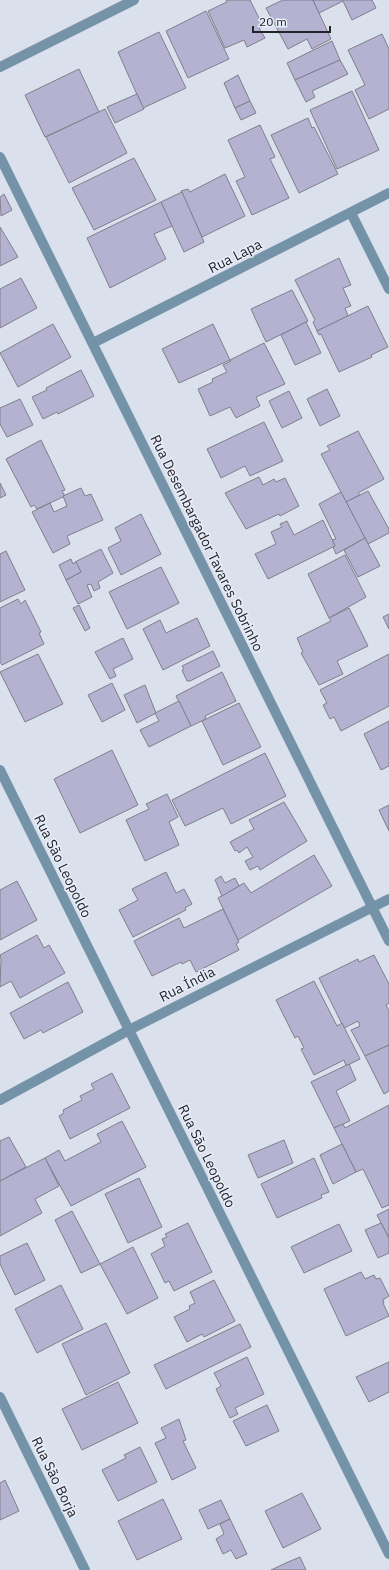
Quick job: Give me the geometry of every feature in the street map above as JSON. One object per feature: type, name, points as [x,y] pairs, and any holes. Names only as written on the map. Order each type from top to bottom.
[{"type":"street","points":[[0,67],[134,0]]},
{"type":"street","name":"Rua Desembargador Tavares Sobrinho","points":[[0,157],[389,941]]},
{"type":"street","name":"Rua Lapa","points":[[93,343],[389,193]]},
{"type":"street","points":[[351,213],[389,289]]},
{"type":"street","name":"Rua São Leopoldo","points":[[0,770],[389,1554]]},
{"type":"street","name":"Rua Índia","points":[[0,1100],[129,1030],[389,899]]},
{"type":"street","name":"Rua São Borja","points":[[0,1397],[85,1570]]},
{"type":"building","points":[[226,0],[250,0],[263,26],[259,28],[265,38],[247,47],[244,40],[225,48],[208,11],[227,2]]},
{"type":"building","points":[[283,0],[313,0],[331,39],[312,49],[307,39],[288,49],[266,8]]},
{"type":"building","points":[[313,0],[372,0],[376,8],[352,20],[343,1],[319,13]]},
{"type":"building","points":[[206,11],[229,59],[188,78],[166,31]]},
{"type":"building","points":[[159,32],[186,88],[143,108],[118,52]]},
{"type":"building","points":[[382,34],[389,49],[389,109],[369,119],[355,90],[365,85],[348,50]]},
{"type":"building","points":[[332,41],[340,60],[295,80],[287,63]]},
{"type":"building","points":[[340,60],[348,74],[312,91],[315,97],[306,102],[295,80]]},
{"type":"building","points":[[79,69],[99,112],[45,137],[25,95]]},
{"type":"building","points":[[238,75],[250,101],[235,108],[224,83]]},
{"type":"building","points":[[352,91],[379,150],[337,169],[310,110]]},
{"type":"building","points":[[137,94],[144,109],[115,123],[107,107]]},
{"type":"building","points":[[250,101],[256,113],[241,120],[235,108]]},
{"type":"building","points":[[105,109],[127,153],[69,183],[46,137]]},
{"type":"building","points":[[308,118],[338,174],[299,193],[271,135]]},
{"type":"building","points":[[260,125],[275,157],[270,159],[289,198],[252,215],[236,181],[245,177],[228,140]]},
{"type":"building","points":[[134,158],[156,200],[94,230],[72,188]]},
{"type":"building","points":[[225,174],[245,216],[202,237],[181,191],[188,189],[190,192]]},
{"type":"building","points":[[182,192],[204,242],[184,252],[161,202]]},
{"type":"building","points":[[4,194],[12,210],[1,216],[0,197]]},
{"type":"building","points":[[161,202],[172,226],[154,234],[166,259],[110,288],[87,238]]},
{"type":"building","points":[[0,227],[18,257],[0,266]]},
{"type":"building","points":[[339,258],[351,285],[343,288],[351,306],[345,308],[348,316],[317,331],[313,322],[315,320],[295,280]]},
{"type":"building","points":[[21,278],[37,308],[0,328],[0,289]]},
{"type":"building","points":[[292,290],[308,321],[266,342],[251,309]]},
{"type":"building","points":[[368,306],[388,347],[371,355],[372,357],[339,372],[321,334],[319,335],[317,331]]},
{"type":"building","points":[[306,322],[321,353],[295,365],[281,335]]},
{"type":"building","points":[[53,324],[71,357],[18,387],[0,353]]},
{"type":"building","points":[[213,324],[230,360],[179,383],[162,349]]},
{"type":"building","points":[[264,343],[285,384],[256,397],[260,406],[236,418],[230,407],[210,416],[198,389],[213,382],[212,379],[227,372],[223,365],[231,361],[230,360]]},
{"type":"building","points":[[81,370],[94,396],[58,414],[57,412],[43,419],[32,397]]},
{"type":"building","points":[[327,389],[340,416],[320,426],[307,399]]},
{"type":"building","points":[[289,391],[302,418],[282,428],[269,401]]},
{"type":"building","points":[[20,399],[33,425],[7,437],[0,424],[0,408]]},
{"type":"building","points":[[264,422],[283,461],[250,476],[245,466],[221,478],[207,449]]},
{"type":"building","points":[[358,431],[384,479],[358,493],[360,495],[346,502],[321,454],[330,450],[327,446]]},
{"type":"building","points":[[41,440],[65,490],[62,491],[65,496],[37,509],[34,505],[31,507],[6,459]]},
{"type":"building","points":[[259,477],[263,485],[274,479],[276,482],[285,478],[299,506],[280,516],[279,514],[246,529],[225,493]]},
{"type":"building","points":[[0,483],[6,495],[0,498]]},
{"type":"building","points":[[81,488],[85,496],[91,494],[103,520],[67,536],[70,544],[53,553],[32,512],[50,503],[54,512],[67,506],[63,496]]},
{"type":"building","points":[[368,491],[389,529],[389,533],[368,544],[346,502]]},
{"type":"building","points":[[341,492],[365,538],[336,554],[333,547],[335,546],[332,540],[336,539],[319,504]]},
{"type":"building","points":[[141,514],[161,554],[121,575],[108,548],[121,541],[115,528]]},
{"type":"building","points":[[323,520],[335,546],[268,579],[255,554],[276,544],[271,532],[282,527],[280,524],[287,521],[294,535]]},
{"type":"building","points":[[365,538],[380,566],[358,577],[344,550]]},
{"type":"building","points":[[101,549],[113,573],[98,582],[100,588],[94,591],[91,584],[87,585],[92,597],[78,604],[66,580],[81,572],[75,562]]},
{"type":"building","points":[[6,551],[25,590],[0,602],[0,554]]},
{"type":"building","points":[[345,555],[366,597],[329,618],[308,574]]},
{"type":"building","points":[[71,559],[73,564],[76,562],[81,572],[66,580],[59,565]]},
{"type":"building","points":[[161,567],[179,603],[127,629],[109,592]]},
{"type":"building","points":[[18,599],[21,604],[25,600],[41,632],[39,633],[44,644],[2,665],[0,662],[0,608]]},
{"type":"building","points":[[79,605],[90,628],[85,631],[73,608]]},
{"type":"building","points":[[349,608],[368,646],[337,661],[343,674],[319,685],[301,653],[303,652],[297,638],[331,621],[329,618]]},
{"type":"building","points":[[389,614],[389,629],[383,617]]},
{"type":"building","points":[[197,618],[210,646],[163,670],[143,629],[160,620],[166,633]]},
{"type":"building","points":[[123,638],[133,659],[113,669],[116,676],[110,679],[95,652]]},
{"type":"building","points":[[213,651],[220,666],[190,681],[187,681],[182,670],[184,669],[182,666]]},
{"type":"building","points":[[38,654],[63,704],[25,722],[0,672]]},
{"type":"building","points":[[389,654],[389,706],[341,731],[334,717],[330,719],[323,705],[327,703],[320,690]]},
{"type":"building","points":[[222,672],[236,701],[205,716],[206,719],[191,726],[176,696]]},
{"type":"building","points":[[112,683],[125,710],[102,722],[88,695]]},
{"type":"building","points":[[145,685],[156,713],[137,723],[124,695]]},
{"type":"building","points":[[179,701],[191,726],[149,747],[140,730],[159,721],[155,713]]},
{"type":"building","points":[[239,703],[261,747],[223,765],[202,721]]},
{"type":"building","points":[[389,721],[389,766],[381,770],[364,734]]},
{"type":"building","points":[[112,750],[138,805],[80,833],[54,779]]},
{"type":"building","points":[[265,753],[286,796],[231,824],[223,808],[185,826],[172,800]]},
{"type":"building","points":[[167,794],[178,817],[169,822],[179,845],[145,861],[126,820],[149,809],[146,804]]},
{"type":"building","points":[[284,802],[307,841],[260,870],[258,866],[250,870],[245,861],[253,857],[247,847],[239,853],[237,850],[235,851],[230,842],[254,829],[249,820]]},
{"type":"building","points":[[389,805],[389,831],[379,810]]},
{"type":"building","points":[[314,855],[332,886],[238,940],[218,898],[244,883],[251,893]]},
{"type":"building","points":[[166,872],[176,893],[184,889],[192,904],[185,908],[186,910],[133,937],[119,910],[138,900],[132,889]]},
{"type":"building","points":[[221,876],[225,883],[235,878],[239,886],[222,896],[215,880]]},
{"type":"building","points":[[17,881],[37,920],[0,940],[0,890]]},
{"type":"building","points":[[223,909],[239,942],[236,944],[239,950],[196,972],[190,960],[182,964],[181,962],[152,976],[134,941],[179,918],[184,928]]},
{"type":"building","points":[[37,935],[44,948],[49,945],[65,973],[20,998],[11,981],[0,987],[0,955]]},
{"type":"building","points":[[374,955],[389,984],[389,1003],[386,1005],[389,1011],[389,1045],[365,1056],[351,1030],[360,1026],[358,1021],[344,1028],[319,978],[358,959],[359,962]]},
{"type":"building","points":[[314,981],[337,1026],[342,1023],[360,1059],[346,1066],[344,1060],[314,1075],[301,1049],[304,1048],[298,1036],[295,1038],[276,1000]]},
{"type":"building","points":[[68,982],[83,1012],[43,1033],[41,1030],[24,1039],[10,1013]]},
{"type":"building","points":[[389,1045],[389,1091],[384,1094],[365,1056]]},
{"type":"building","points":[[349,1064],[356,1080],[336,1091],[350,1121],[334,1128],[311,1082]]},
{"type":"building","points":[[112,1073],[130,1108],[70,1139],[59,1116],[64,1113],[63,1110],[82,1100],[80,1096],[94,1089],[91,1084]]},
{"type":"building","points":[[389,1105],[389,1205],[382,1208],[363,1169],[356,1172],[334,1128],[343,1124],[345,1128]]},
{"type":"building","points":[[122,1121],[146,1167],[71,1206],[45,1158],[59,1150],[65,1161],[101,1142],[97,1134]]},
{"type":"building","points":[[9,1137],[26,1167],[0,1181],[0,1141]]},
{"type":"building","points":[[284,1140],[293,1163],[258,1178],[248,1155]]},
{"type":"building","points":[[342,1144],[356,1172],[333,1184],[320,1155]]},
{"type":"building","points":[[45,1158],[59,1186],[35,1199],[42,1213],[0,1236],[0,1181]]},
{"type":"building","points":[[314,1158],[329,1192],[321,1195],[322,1198],[277,1218],[261,1184]]},
{"type":"building","points":[[139,1178],[162,1227],[128,1243],[105,1194]]},
{"type":"building","points":[[389,1209],[389,1238],[377,1215]]},
{"type":"building","points":[[72,1211],[100,1264],[81,1273],[55,1220]]},
{"type":"building","points":[[188,1223],[212,1272],[174,1291],[169,1281],[165,1283],[151,1254],[165,1246],[162,1239],[167,1237],[165,1234]]},
{"type":"building","points":[[381,1223],[389,1238],[389,1253],[378,1258],[365,1230]]},
{"type":"building","points":[[339,1224],[352,1251],[304,1273],[291,1247]]},
{"type":"building","points":[[27,1243],[45,1280],[15,1295],[0,1264],[0,1256]]},
{"type":"building","points":[[133,1247],[158,1298],[127,1314],[100,1264]]},
{"type":"building","points":[[361,1272],[365,1279],[374,1275],[376,1279],[380,1278],[389,1296],[383,1300],[383,1303],[389,1316],[346,1336],[324,1289]]},
{"type":"building","points":[[214,1280],[235,1321],[204,1337],[202,1334],[187,1342],[174,1317],[190,1309],[189,1306],[195,1303],[190,1292]]},
{"type":"building","points":[[61,1285],[83,1329],[37,1353],[15,1309]]},
{"type":"building","points":[[106,1323],[130,1373],[86,1395],[62,1344]]},
{"type":"building","points":[[240,1324],[251,1347],[166,1389],[154,1365]]},
{"type":"building","points":[[247,1357],[264,1394],[235,1408],[238,1414],[230,1418],[216,1389],[221,1386],[214,1373]]},
{"type":"building","points":[[389,1362],[389,1392],[369,1402],[356,1377]]},
{"type":"building","points":[[118,1382],[138,1423],[82,1450],[62,1409]]},
{"type":"building","points":[[267,1405],[279,1431],[246,1446],[233,1421]]},
{"type":"building","points":[[179,1419],[186,1440],[183,1441],[196,1468],[172,1480],[155,1443],[166,1438],[161,1428]]},
{"type":"building","points":[[140,1447],[157,1482],[118,1501],[102,1470],[126,1458],[124,1455]]},
{"type":"building","points":[[5,1480],[19,1511],[0,1520],[0,1483]]},
{"type":"building","points":[[302,1493],[321,1529],[283,1548],[265,1511]]},
{"type":"building","points":[[163,1499],[182,1539],[137,1560],[118,1521]]},
{"type":"building","points":[[221,1500],[230,1519],[208,1529],[199,1510]]},
{"type":"building","points":[[230,1519],[247,1554],[236,1559],[231,1550],[223,1554],[216,1539],[224,1534],[220,1524]]},
{"type":"building","points":[[300,1557],[306,1570],[271,1570],[288,1562]]}]
